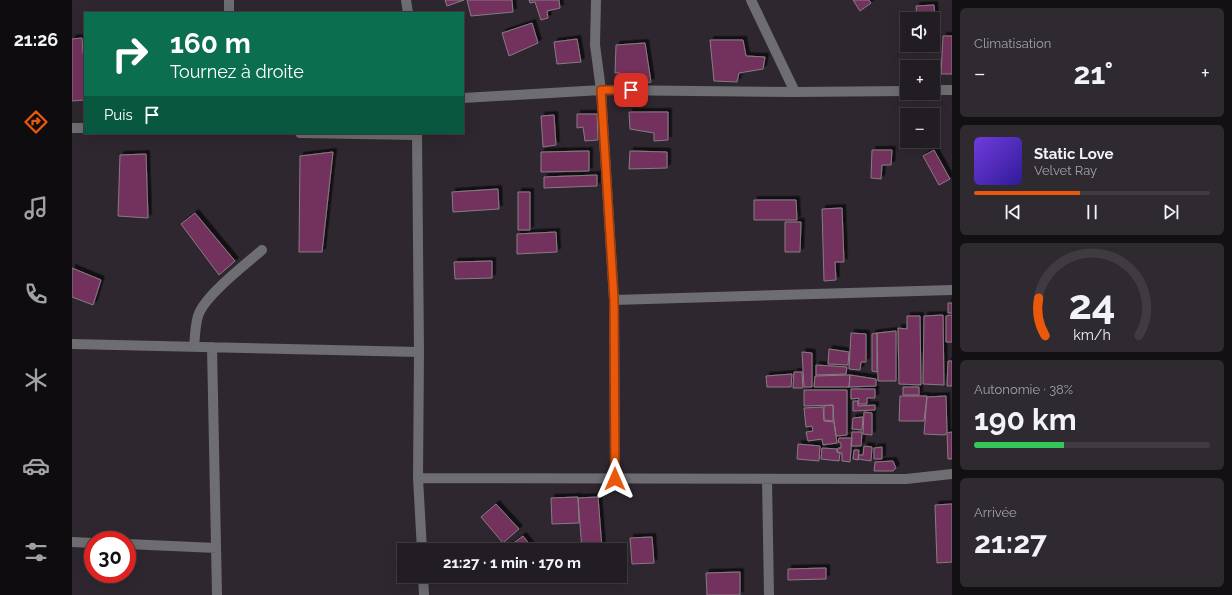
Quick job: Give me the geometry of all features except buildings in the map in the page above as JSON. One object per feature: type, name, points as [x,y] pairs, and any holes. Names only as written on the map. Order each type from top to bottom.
[{"type":"street","points":[[228,0],[229,12]]},
{"type":"street","points":[[406,0],[408,12]]},
{"type":"street","points":[[596,0],[595,45],[601,90],[614,300],[615,479]]},
{"type":"street","points":[[751,0],[795,92]]},
{"type":"street","points":[[464,98],[601,90],[795,92],[900,90]]},
{"type":"street","points":[[940,90],[952,90]]},
{"type":"street","points":[[72,128],[84,128]]},
{"type":"street","points":[[416,134],[419,352],[418,478],[422,543]]},
{"type":"street","points":[[194,347],[198,316],[204,303],[262,250]]},
{"type":"street","points":[[614,300],[952,290]]},
{"type":"street","points":[[72,344],[419,352]]},
{"type":"street","points":[[212,347],[218,595]]},
{"type":"street","points":[[418,478],[906,479],[952,474]]},
{"type":"street","points":[[766,479],[769,595]]},
{"type":"street","points":[[72,542],[84,543]]},
{"type":"street","points":[[136,544],[216,548]]},
{"type":"street","points":[[423,583],[424,595]]},
{"type":"route","points":[[615,479],[614,300],[601,90],[631,90]]}]
